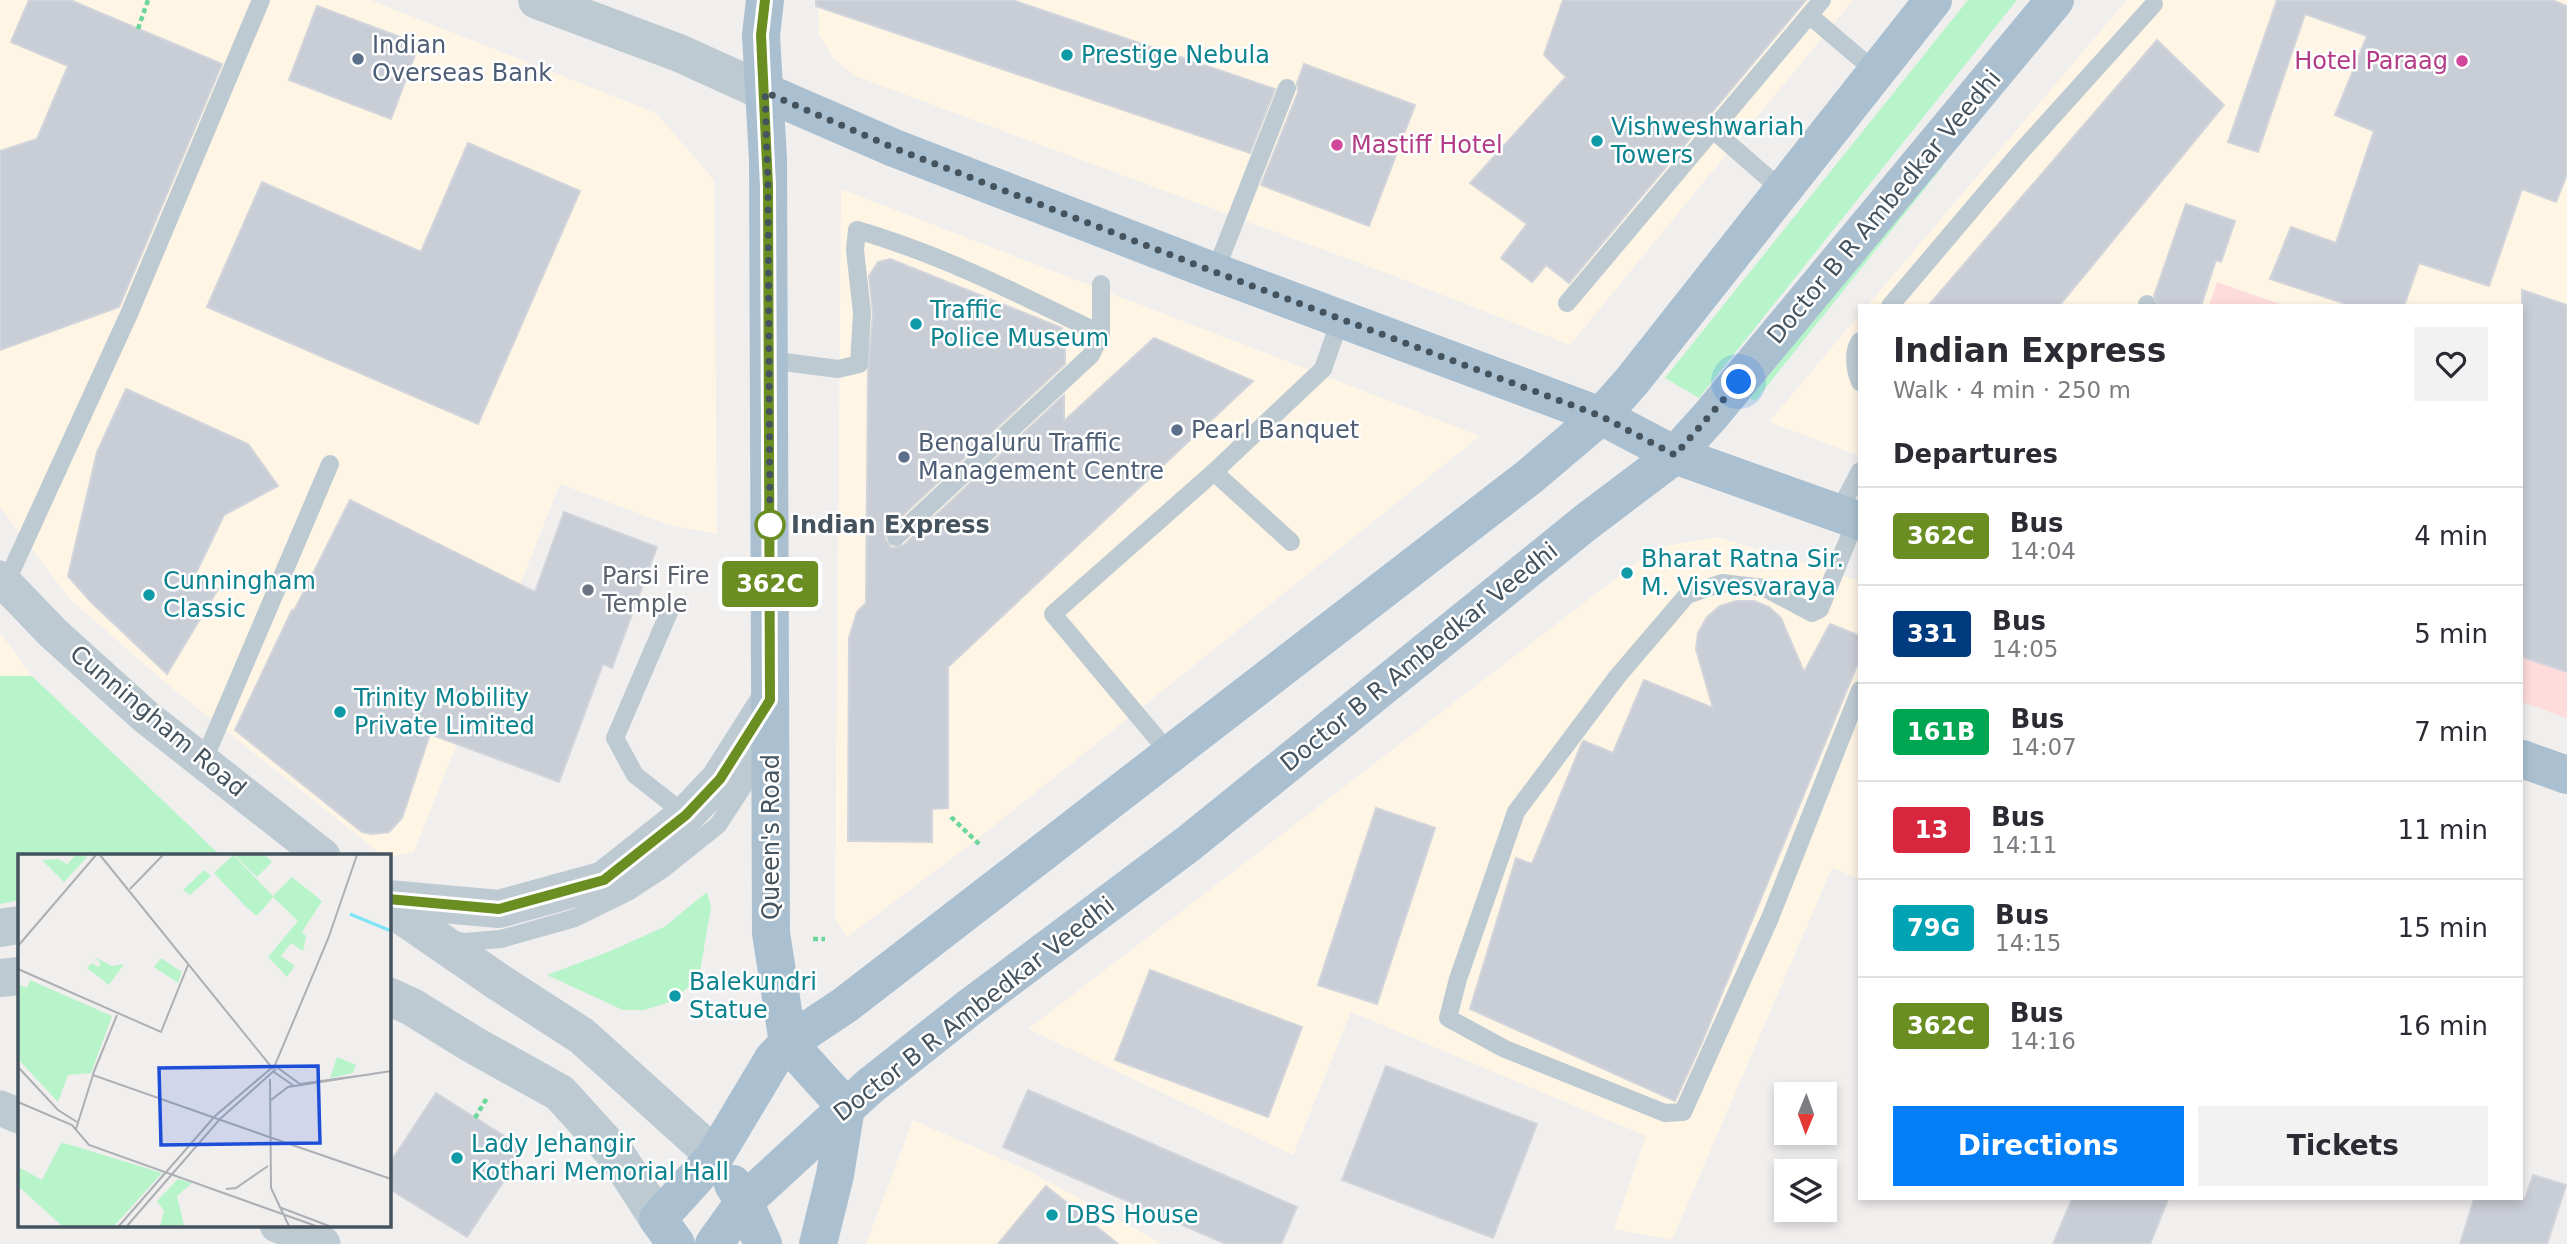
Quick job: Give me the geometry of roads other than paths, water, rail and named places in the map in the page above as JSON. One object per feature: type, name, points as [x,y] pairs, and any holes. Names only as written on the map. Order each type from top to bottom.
[{"type":"main road","name":"Queen's Road","points":[[765,0],[761,35],[765,92],[769,360],[771,933],[788,1043]]},
{"type":"main road","points":[[667,1232],[773,1059],[788,1043],[845,1005],[1529,477],[1601,416],[1632,381],[1933,0]]},
{"type":"main road","name":"Doctor B R Ambedkar Veedhi","points":[[714,1244],[744,1202],[846,1107],[961,1014],[1188,844],[1586,523],[1675,455],[2054,0]]},
{"type":"main road","points":[[765,92],[894,148],[1340,320],[1601,416],[1675,455],[1852,518]]},
{"type":"main road","points":[[2523,759],[2567,775]]},
{"type":"main road","points":[[788,1043],[846,1107],[835,1175],[818,1244]]},
{"type":"main road","points":[[715,1156],[744,1202],[763,1244]]},
{"type":"street","points":[[550,2],[679,53],[765,92]]},
{"type":"street","name":"Cunningham Road","points":[[3,582],[53,633],[146,717],[320,854]]},
{"type":"street","points":[[390,899],[499,909],[604,880],[686,815],[720,779],[770,700]]},
{"type":"street","points":[[390,907],[582,1036],[715,1156]]},
{"type":"street","points":[[0,928],[18,925]]},
{"type":"street","points":[[0,978],[18,976]]},
{"type":"street","points":[[390,997],[560,1093],[618,1157],[667,1232]]},
{"type":"street","points":[[0,1108],[18,1116]]},
{"type":"street","points":[[279,1226],[323,1244]]},
{"type":"lane","points":[[3,582],[129,314],[261,0]]},
{"type":"lane","points":[[1567,303],[1822,0]]},
{"type":"lane","points":[[1892,304],[2017,156],[2154,4]]},
{"type":"lane","points":[[1809,15],[1876,72]]},
{"type":"lane","points":[[1215,272],[1287,88]]},
{"type":"lane","points":[[1713,130],[1783,190]]},
{"type":"lane","points":[[769,360],[838,369],[859,364],[862,313],[855,250],[857,230],[908,245],[969,271],[1101,334]]},
{"type":"lane","points":[[896,537],[1091,355],[1101,334],[1101,284]]},
{"type":"lane","points":[[1170,754],[1053,614],[1214,472],[1323,369],[1340,320]]},
{"type":"lane","points":[[1858,344],[1858,378]]},
{"type":"lane","points":[[203,762],[330,464]]},
{"type":"lane","points":[[1214,472],[1292,542]]},
{"type":"lane","points":[[1858,483],[1852,518],[1819,609],[1812,613],[1765,588],[1722,583],[1687,595],[1617,677],[1516,813],[1458,979],[1448,1018],[1518,1054],[1665,1112],[1683,1112],[1770,918],[1858,695]]},
{"type":"lane","points":[[670,610],[615,737],[635,775],[686,815]]},
{"type":"lane","points":[[430,935],[464,942],[501,939],[575,918],[628,892],[663,869],[718,825],[771,745]]},
{"type":"place","name":"Prestige Nebula","points":[[1067,55]]},
{"type":"place","name":"Indian Overseas Bank","points":[[358,59]]},
{"type":"place","name":"Hotel Paraag","points":[[2462,61]]},
{"type":"place","name":"Vishweshwariah Towers","points":[[1597,141]]},
{"type":"place","name":"Mastiff Hotel","points":[[1337,145]]},
{"type":"place","name":"Traffic Police Museum","points":[[916,324]]},
{"type":"place","name":"Pearl Banquet","points":[[1177,430]]},
{"type":"place","name":"Bengaluru Traffic Management Centre","points":[[904,457]]},
{"type":"place","name":"Indian Express","points":[[770,525]]},
{"type":"place","name":"Bharat Ratna Sir. M. Visvesvaraya","points":[[1627,573]]},
{"type":"place","name":"Parsi Fire Temple","points":[[588,590]]},
{"type":"place","name":"Cunningham Classic","points":[[149,595]]},
{"type":"place","name":"Trinity Mobility Private Limited","points":[[340,712]]},
{"type":"place","name":"Balekundri Statue","points":[[675,996]]},
{"type":"place","name":"Lady Jehangir Kothari Memorial Hall","points":[[457,1158]]},
{"type":"place","name":"DBS House","points":[[1052,1215]]}]
